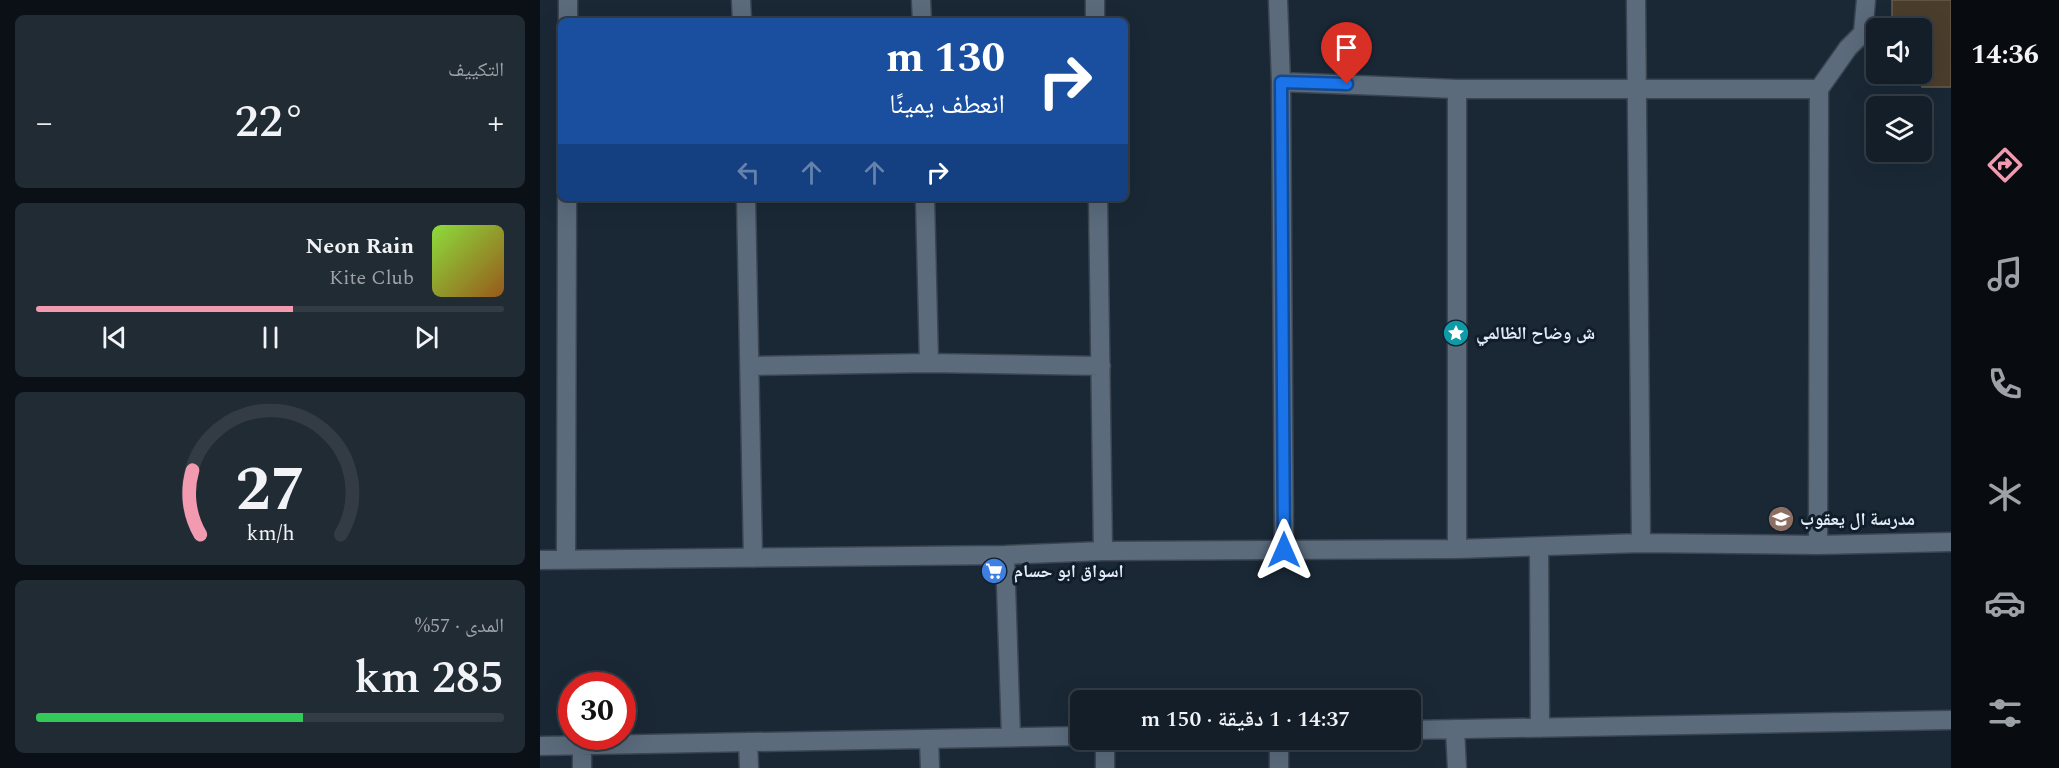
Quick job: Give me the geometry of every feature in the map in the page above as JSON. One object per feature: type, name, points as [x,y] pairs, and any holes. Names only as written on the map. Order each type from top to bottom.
[{"type":"street","points":[[568,0],[568,18]]},
{"type":"street","points":[[741,0],[742,18]]},
{"type":"street","points":[[921,0],[922,18]]},
{"type":"street","points":[[1095,0],[1095,18]]},
{"type":"street","points":[[1278,0],[1281,82],[1284,550]]},
{"type":"street","points":[[1636,0],[1641,543]]},
{"type":"street","points":[[1818,545],[1819,89],[1848,48],[1863,33],[1866,0]]},
{"type":"street","points":[[1281,82],[1457,89],[1636,87],[1819,89]]},
{"type":"street","points":[[1457,89],[1457,549]]},
{"type":"street","points":[[566,559],[567,201]]},
{"type":"street","points":[[746,201],[753,558]]},
{"type":"street","points":[[925,201],[929,363]]},
{"type":"street","points":[[1098,201],[1103,552]]},
{"type":"street","points":[[751,366],[929,363],[1101,366]]},
{"type":"street","points":[[540,560],[1457,549],[1641,543],[1818,545],[1951,542]]},
{"type":"street","points":[[1539,547],[1540,728]]},
{"type":"street","points":[[1005,555],[1011,737]]},
{"type":"street","points":[[1421,730],[1951,720]]},
{"type":"street","points":[[1455,729],[1456,768]]},
{"type":"street","points":[[636,743],[1070,736]]},
{"type":"street","points":[[929,739],[930,768]]},
{"type":"street","points":[[748,742],[749,768]]},
{"type":"street","points":[[540,746],[558,745]]},
{"type":"street","points":[[582,750],[582,768]]},
{"type":"street","points":[[1105,750],[1106,768]]},
{"type":"street","points":[[1279,750],[1279,768]]},
{"type":"building","points":[[1892,0],[1951,0],[1951,87],[1922,87],[1922,84],[1932,84],[1932,18],[1892,18]]},
{"type":"place","name":"ش وضاح الظالمي","points":[[1456,333]]},
{"type":"place","name":"مدرسة ال يعقوب","points":[[1781,519]]},
{"type":"place","name":"اسواق ابو حسام","points":[[994,571]]},
{"type":"route","points":[[1284,550],[1281,82],[1347,84]]}]
